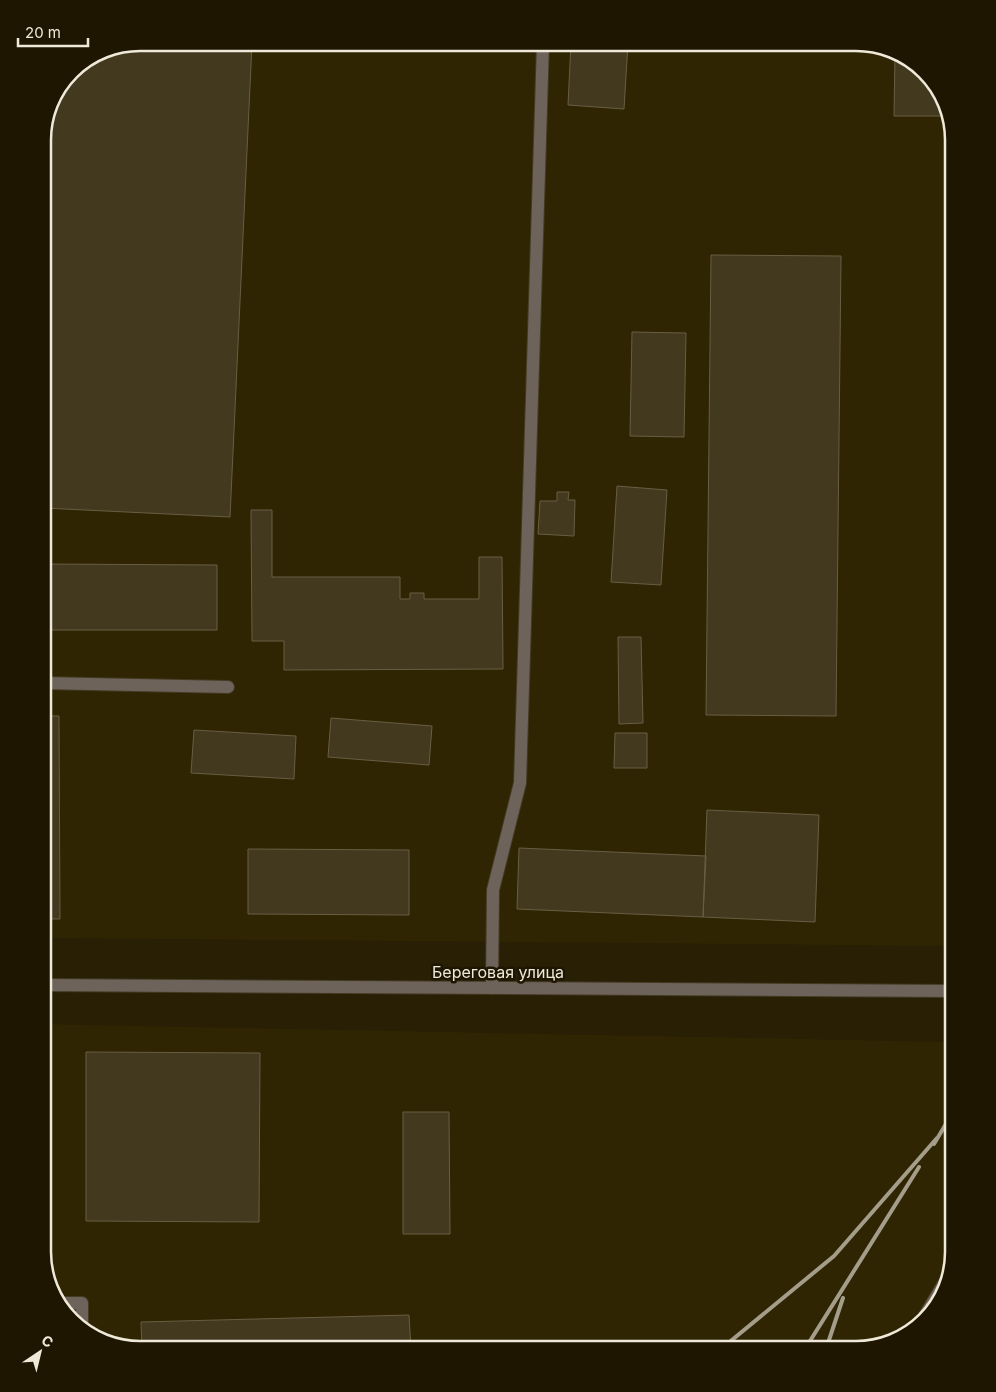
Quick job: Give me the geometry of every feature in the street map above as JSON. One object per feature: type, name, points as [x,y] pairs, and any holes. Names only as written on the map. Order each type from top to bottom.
[{"type":"street","points":[[492,988],[492,890],[520,783],[543,51]]},
{"type":"street","points":[[51,683],[228,687]]},
{"type":"street","name":"Береговая улица","points":[[51,985],[945,991]]},
{"type":"street","points":[[68,1303],[82,1304],[82,1319]]},
{"type":"shaded area","points":[[135,51],[861,51],[895,60],[919,77],[938,106],[942,117],[945,141],[945,946],[51,938],[51,135],[54,117],[60,101],[77,77],[101,60]]},
{"type":"shaded area","points":[[51,1024],[945,1042],[945,1251],[942,1275],[933,1296],[919,1315],[910,1322],[900,1329],[879,1338],[855,1341],[135,1341],[112,1336],[91,1326],[77,1315],[63,1296],[54,1275],[51,1251]]},
{"type":"building","points":[[135,51],[252,51],[230,517],[51,508],[51,135],[54,117],[60,101],[77,77],[101,60],[123,53]]},
{"type":"building","points":[[571,51],[628,51],[624,109],[568,105]]},
{"type":"building","points":[[895,60],[919,77],[933,96],[942,116],[894,116]]},
{"type":"building","points":[[711,255],[841,256],[836,716],[706,715]]},
{"type":"building","points":[[632,332],[686,333],[684,437],[630,436]]},
{"type":"building","points":[[617,486],[667,490],[661,585],[611,582]]},
{"type":"building","points":[[557,492],[569,492],[568,500],[575,500],[574,536],[538,534],[540,501],[557,501]]},
{"type":"building","points":[[251,510],[272,510],[272,577],[400,577],[400,599],[410,599],[410,593],[424,593],[424,599],[479,599],[479,557],[502,557],[503,669],[284,670],[284,641],[252,641]]},
{"type":"building","points":[[51,564],[217,565],[217,630],[51,630]]},
{"type":"building","points":[[618,637],[641,637],[643,723],[619,724]]},
{"type":"building","points":[[51,716],[59,716],[60,919],[51,919]]},
{"type":"building","points":[[331,718],[432,726],[429,765],[328,757]]},
{"type":"building","points":[[194,730],[296,736],[294,779],[191,773]]},
{"type":"building","points":[[615,733],[647,733],[647,768],[614,768]]},
{"type":"building","points":[[707,810],[819,815],[815,922],[703,917]]},
{"type":"building","points":[[519,848],[706,856],[703,917],[517,909]]},
{"type":"building","points":[[248,849],[409,850],[409,915],[248,914]]},
{"type":"building","points":[[86,1052],[260,1053],[259,1222],[86,1221]]},
{"type":"building","points":[[403,1112],[449,1112],[450,1234],[403,1234]]},
{"type":"building","points":[[409,1315],[411,1341],[142,1341],[141,1322]]},
{"type":"railway","points":[[934,1144],[945,1125]]},
{"type":"railway","points":[[731,1341],[834,1256],[937,1138]]},
{"type":"railway","points":[[810,1341],[919,1167]]},
{"type":"railway","points":[[829,1341],[843,1298]]}]
